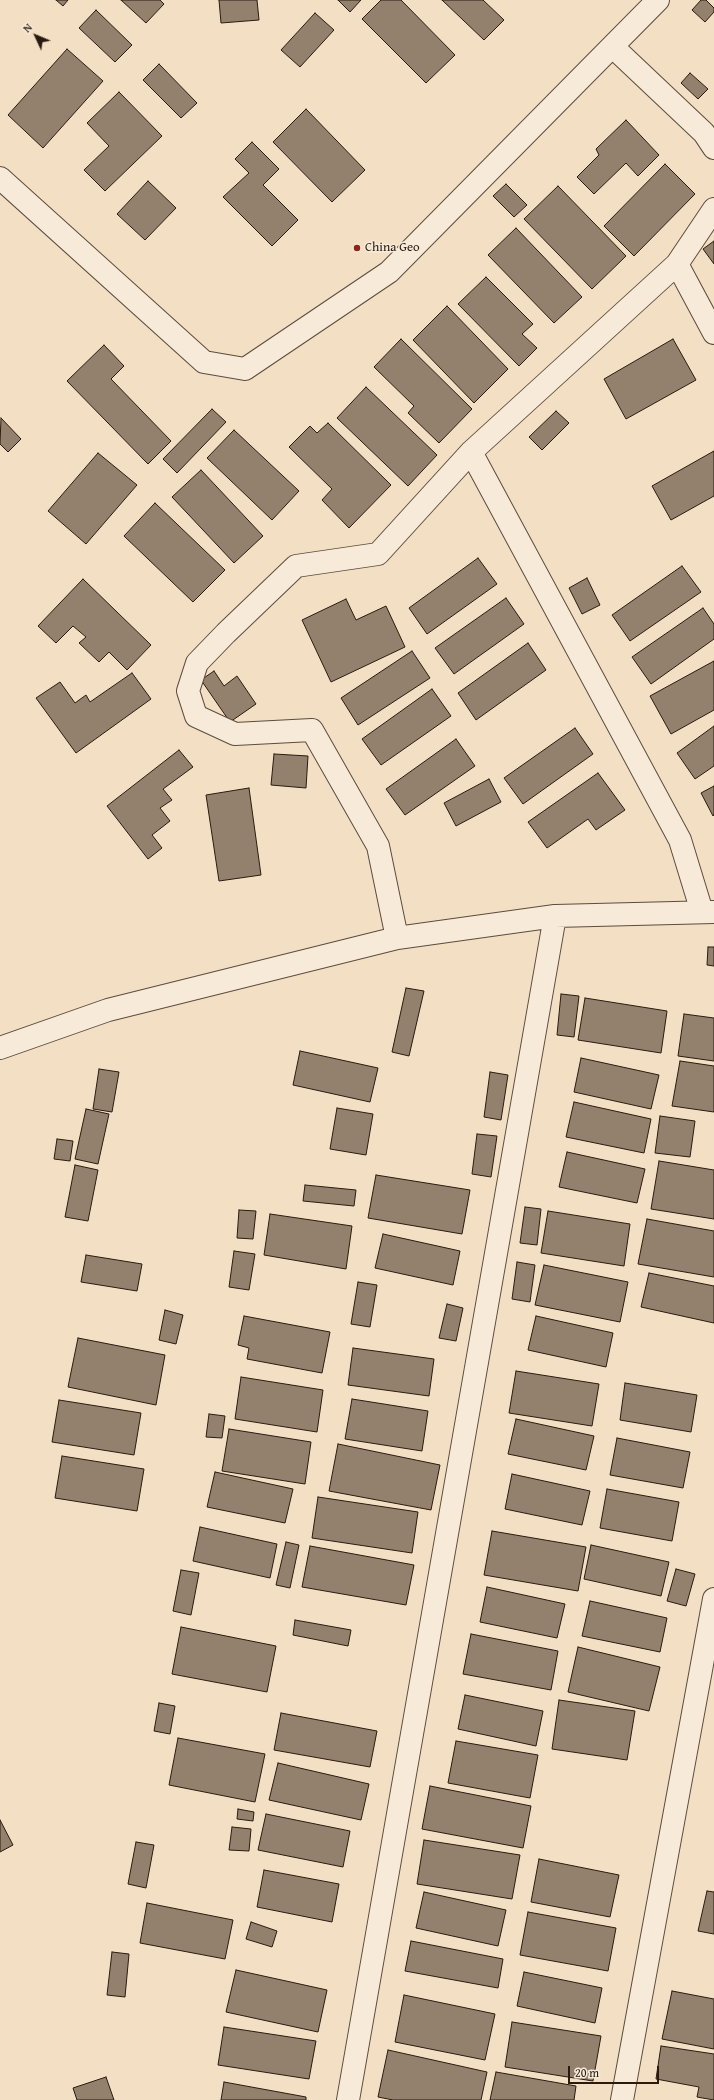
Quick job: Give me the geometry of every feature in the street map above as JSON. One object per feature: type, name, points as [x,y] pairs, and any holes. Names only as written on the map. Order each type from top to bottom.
[{"type":"street","points":[[0,178],[204,362],[245,369],[389,272],[658,0]]},
{"type":"street","points":[[613,47],[704,133],[714,148]]},
{"type":"street","points":[[397,938],[378,846],[312,730],[235,734],[196,716],[188,691],[197,663],[296,566],[378,554],[471,452],[677,264],[714,209]]},
{"type":"street","points":[[677,264],[714,333]]},
{"type":"street","points":[[0,1048],[108,1010],[397,938],[555,916],[708,912],[680,840],[471,452]]},
{"type":"street","points":[[348,2100],[555,916]]},
{"type":"street","points":[[622,2100],[714,1599]]},
{"type":"building","points":[[56,0],[68,0],[63,6]]},
{"type":"building","points":[[121,0],[160,0],[164,4],[146,23]]},
{"type":"building","points":[[219,0],[257,0],[259,20],[221,23]]},
{"type":"building","points":[[338,0],[361,0],[350,12]]},
{"type":"building","points":[[381,0],[401,0],[455,55],[426,83],[362,19]]},
{"type":"building","points":[[442,0],[483,0],[504,20],[484,40]]},
{"type":"building","points":[[701,0],[706,0],[714,8],[714,12],[705,22],[692,10]]},
{"type":"building","points":[[96,10],[132,45],[115,62],[79,28]]},
{"type":"building","points":[[315,13],[334,30],[300,67],[281,50]]},
{"type":"building","points":[[67,49],[103,81],[43,148],[8,115]]},
{"type":"building","points":[[159,64],[197,103],[181,118],[143,80]]},
{"type":"building","points":[[690,73],[708,89],[698,99],[681,83]]},
{"type":"building","points":[[119,92],[162,136],[105,191],[84,170],[109,146],[87,123]]},
{"type":"building","points":[[306,109],[365,170],[332,202],[273,142]]},
{"type":"building","points":[[626,120],[659,155],[638,176],[626,163],[594,194],[577,177],[599,155],[596,149]]},
{"type":"building","points":[[252,142],[279,169],[263,185],[298,220],[272,246],[223,197],[249,173],[235,159]]},
{"type":"building","points":[[665,164],[695,194],[634,256],[604,226]]},
{"type":"building","points":[[148,181],[176,208],[145,240],[117,214]]},
{"type":"building","points":[[506,184],[527,205],[514,217],[493,196]]},
{"type":"building","points":[[558,186],[626,256],[592,289],[524,219]]},
{"type":"building","points":[[516,228],[582,297],[554,323],[488,255]]},
{"type":"building","points":[[714,241],[714,264],[703,249]]},
{"type":"building","points":[[486,277],[533,324],[522,334],[537,348],[519,366],[458,304]]},
{"type":"building","points":[[447,306],[508,369],[474,403],[413,340]]},
{"type":"building","points":[[401,339],[472,409],[439,443],[408,413],[414,406],[374,367]]},
{"type":"building","points":[[673,339],[696,380],[626,419],[604,379]]},
{"type":"building","points":[[104,345],[124,366],[111,379],[171,441],[148,464],[67,381]]},
{"type":"building","points":[[366,387],[437,455],[408,486],[337,418]]},
{"type":"building","points":[[212,409],[226,422],[177,473],[163,459]]},
{"type":"building","points":[[556,411],[569,423],[542,450],[529,437]]},
{"type":"building","points":[[1,418],[21,439],[8,452],[0,444]]},
{"type":"building","points":[[328,423],[391,485],[349,528],[322,500],[332,489],[289,447],[310,426],[317,433]]},
{"type":"building","points":[[234,430],[299,491],[272,520],[207,458]]},
{"type":"building","points":[[714,451],[714,496],[671,520],[652,486]]},
{"type":"building","points":[[98,453],[137,485],[86,544],[48,511]]},
{"type":"building","points":[[201,470],[263,536],[234,563],[172,497]]},
{"type":"building","points":[[155,503],[225,570],[193,602],[124,536]]},
{"type":"building","points":[[478,558],[497,584],[427,634],[409,608]]},
{"type":"building","points":[[682,566],[701,592],[630,641],[612,615]]},
{"type":"building","points":[[587,578],[600,605],[582,614],[569,588]]},
{"type":"building","points":[[83,579],[151,645],[127,670],[109,652],[99,662],[79,643],[86,637],[73,626],[56,643],[38,626]]},
{"type":"building","points":[[506,598],[524,624],[454,674],[435,648]]},
{"type":"building","points":[[346,599],[356,620],[386,606],[405,647],[331,682],[302,620]]},
{"type":"building","points":[[703,608],[714,624],[714,639],[651,684],[632,657]]},
{"type":"building","points":[[528,643],[546,670],[476,720],[458,693]]},
{"type":"building","points":[[412,651],[430,678],[358,725],[341,698]]},
{"type":"building","points":[[714,661],[714,710],[671,734],[650,696]]},
{"type":"building","points":[[214,671],[224,686],[237,676],[256,704],[230,722],[201,680]]},
{"type":"building","points":[[132,673],[151,699],[76,753],[36,698],[60,682],[75,703],[86,695],[90,702]]},
{"type":"building","points":[[432,689],[451,716],[381,765],[362,739]]},
{"type":"building","points":[[714,726],[714,766],[695,779],[677,753]]},
{"type":"building","points":[[575,728],[593,754],[523,804],[504,778]]},
{"type":"building","points":[[456,739],[475,766],[405,815],[386,789]]},
{"type":"building","points":[[179,750],[193,767],[163,789],[172,800],[160,808],[170,821],[152,835],[162,848],[148,859],[107,806]]},
{"type":"building","points":[[274,754],[308,756],[306,788],[271,785]]},
{"type":"building","points":[[598,773],[625,810],[596,830],[588,819],[547,848],[528,822]]},
{"type":"building","points":[[489,779],[501,802],[456,826],[444,803]]},
{"type":"building","points":[[714,786],[714,815],[713,816],[701,793]]},
{"type":"building","points":[[249,788],[261,875],[219,881],[206,795]]},
{"type":"building","points":[[708,947],[714,947],[714,966],[707,965]]},
{"type":"building","points":[[406,988],[424,991],[409,1056],[392,1052]]},
{"type":"building","points":[[561,994],[579,996],[574,1037],[557,1035]]},
{"type":"building","points":[[585,998],[667,1011],[661,1053],[578,1040]]},
{"type":"building","points":[[684,1014],[714,1018],[714,1061],[678,1056]]},
{"type":"building","points":[[300,1051],[378,1068],[370,1102],[293,1085]]},
{"type":"building","points":[[581,1058],[659,1075],[651,1109],[574,1092]]},
{"type":"building","points":[[680,1061],[714,1066],[714,1112],[672,1106]]},
{"type":"building","points":[[99,1069],[119,1072],[112,1112],[93,1109]]},
{"type":"building","points":[[490,1072],[508,1075],[501,1120],[484,1117]]},
{"type":"building","points":[[574,1102],[651,1119],[644,1153],[566,1137]]},
{"type":"building","points":[[337,1108],[373,1114],[366,1155],[330,1149]]},
{"type":"building","points":[[86,1109],[109,1114],[98,1164],[75,1159]]},
{"type":"building","points":[[660,1116],[695,1121],[690,1157],[655,1153]]},
{"type":"building","points":[[477,1134],[497,1136],[491,1177],[472,1174]]},
{"type":"building","points":[[57,1139],[73,1141],[70,1161],[54,1159]]},
{"type":"building","points":[[567,1152],[645,1169],[637,1203],[559,1187]]},
{"type":"building","points":[[659,1161],[714,1170],[714,1219],[651,1209]]},
{"type":"building","points":[[75,1165],[98,1170],[88,1221],[65,1217]]},
{"type":"building","points":[[376,1175],[470,1190],[462,1234],[368,1218]]},
{"type":"building","points":[[305,1185],[356,1190],[354,1206],[303,1201]]},
{"type":"building","points":[[525,1207],[541,1209],[537,1245],[520,1243]]},
{"type":"building","points":[[239,1210],[256,1211],[253,1239],[237,1238]]},
{"type":"building","points":[[548,1211],[630,1224],[624,1266],[541,1253]]},
{"type":"building","points":[[270,1214],[352,1226],[346,1269],[264,1255]]},
{"type":"building","points":[[647,1219],[714,1231],[714,1277],[638,1264]]},
{"type":"building","points":[[383,1234],[460,1251],[453,1285],[375,1268]]},
{"type":"building","points":[[234,1251],[255,1254],[249,1290],[229,1287]]},
{"type":"building","points":[[86,1255],[142,1264],[137,1291],[81,1282]]},
{"type":"building","points":[[517,1262],[535,1265],[530,1302],[512,1299]]},
{"type":"building","points":[[544,1265],[628,1282],[620,1322],[535,1305]]},
{"type":"building","points":[[649,1273],[714,1286],[714,1323],[641,1307]]},
{"type":"building","points":[[358,1282],[377,1285],[370,1327],[351,1324]]},
{"type":"building","points":[[447,1304],[463,1308],[456,1341],[439,1338]]},
{"type":"building","points":[[165,1310],[183,1315],[176,1344],[159,1340]]},
{"type":"building","points":[[244,1316],[330,1332],[322,1373],[247,1359],[249,1348],[238,1345]]},
{"type":"building","points":[[536,1316],[613,1333],[606,1367],[528,1350]]},
{"type":"building","points":[[78,1338],[165,1355],[156,1405],[68,1387]]},
{"type":"building","points":[[353,1348],[434,1359],[429,1396],[348,1385]]},
{"type":"building","points":[[516,1371],[599,1384],[592,1426],[509,1413]]},
{"type":"building","points":[[241,1377],[323,1390],[317,1432],[235,1419]]},
{"type":"building","points":[[625,1383],[697,1395],[691,1432],[620,1420]]},
{"type":"building","points":[[352,1399],[428,1411],[422,1451],[345,1439]]},
{"type":"building","points":[[59,1400],[141,1413],[134,1455],[52,1442]]},
{"type":"building","points":[[209,1414],[225,1416],[222,1438],[206,1437]]},
{"type":"building","points":[[516,1419],[594,1436],[586,1470],[508,1454]]},
{"type":"building","points":[[229,1429],[311,1442],[305,1484],[222,1471]]},
{"type":"building","points":[[617,1438],[690,1452],[683,1488],[610,1475]]},
{"type":"building","points":[[338,1444],[440,1465],[431,1510],[329,1491]]},
{"type":"building","points":[[62,1456],[144,1469],[137,1511],[55,1498]]},
{"type":"building","points":[[215,1472],[293,1489],[285,1523],[207,1507]]},
{"type":"building","points":[[512,1474],[590,1491],[582,1525],[505,1509]]},
{"type":"building","points":[[607,1489],[679,1502],[672,1541],[600,1528]]},
{"type":"building","points":[[318,1497],[418,1512],[412,1553],[312,1538]]},
{"type":"building","points":[[200,1527],[277,1544],[270,1578],[193,1561]]},
{"type":"building","points":[[492,1531],[586,1547],[578,1591],[484,1575]]},
{"type":"building","points":[[286,1542],[299,1545],[290,1588],[276,1585]]},
{"type":"building","points":[[591,1545],[669,1562],[661,1596],[584,1579]]},
{"type":"building","points":[[310,1546],[414,1565],[406,1605],[302,1587]]},
{"type":"building","points":[[676,1569],[695,1574],[686,1606],[667,1601]]},
{"type":"building","points":[[181,1570],[199,1573],[191,1615],[173,1611]]},
{"type":"building","points":[[487,1587],[565,1604],[557,1638],[480,1622]]},
{"type":"building","points":[[590,1601],[667,1618],[660,1652],[582,1636]]},
{"type":"building","points":[[295,1620],[351,1630],[348,1646],[293,1635]]},
{"type":"building","points":[[181,1627],[276,1646],[267,1692],[172,1674]]},
{"type":"building","points":[[471,1634],[558,1651],[551,1690],[463,1674]]},
{"type":"building","points":[[578,1647],[660,1667],[649,1711],[568,1692]]},
{"type":"building","points":[[465,1695],[543,1711],[536,1746],[458,1729]]},
{"type":"building","points":[[559,1700],[635,1711],[627,1760],[552,1749]]},
{"type":"building","points":[[159,1703],[175,1706],[170,1734],[154,1731]]},
{"type":"building","points":[[281,1713],[377,1731],[370,1767],[274,1750]]},
{"type":"building","points":[[178,1738],[265,1754],[255,1802],[169,1785]]},
{"type":"building","points":[[456,1741],[538,1755],[530,1798],[448,1783]]},
{"type":"building","points":[[278,1763],[369,1784],[361,1820],[269,1800]]},
{"type":"building","points":[[430,1786],[531,1806],[523,1848],[422,1829]]},
{"type":"building","points":[[238,1809],[254,1812],[253,1821],[237,1819]]},
{"type":"building","points":[[266,1814],[350,1831],[343,1867],[258,1850]]},
{"type":"building","points":[[0,1820],[13,1845],[0,1852]]},
{"type":"building","points":[[232,1827],[251,1829],[249,1851],[229,1850]]},
{"type":"building","points":[[424,1840],[520,1855],[512,1899],[417,1884]]},
{"type":"building","points":[[136,1842],[154,1845],[146,1888],[128,1884]]},
{"type":"building","points":[[539,1859],[619,1875],[610,1917],[531,1902]]},
{"type":"building","points":[[264,1870],[339,1884],[332,1922],[257,1907]]},
{"type":"building","points":[[707,1891],[714,1892],[714,1934],[698,1931]]},
{"type":"building","points":[[424,1892],[506,1910],[498,1946],[416,1928]]},
{"type":"building","points":[[147,1903],[233,1920],[225,1959],[140,1943]]},
{"type":"building","points":[[528,1912],[616,1928],[608,1971],[520,1955]]},
{"type":"building","points":[[251,1922],[277,1931],[272,1947],[246,1939]]},
{"type":"building","points":[[411,1941],[503,1959],[498,1988],[405,1971]]},
{"type":"building","points":[[112,1952],[129,1954],[125,1997],[107,1995]]},
{"type":"building","points":[[236,1970],[327,1990],[318,2032],[226,2012]]},
{"type":"building","points":[[524,1972],[602,1988],[595,2023],[517,2006]]},
{"type":"building","points":[[672,1991],[714,1999],[714,2049],[662,2039]]},
{"type":"building","points":[[404,1995],[495,2014],[485,2060],[395,2042]]},
{"type":"building","points":[[512,2022],[601,2036],[593,2081],[505,2067]]},
{"type":"building","points":[[224,2027],[316,2041],[309,2079],[218,2065]]},
{"type":"building","points":[[661,2046],[714,2054],[714,2100],[697,2097],[699,2087],[656,2079]]},
{"type":"building","points":[[388,2050],[487,2072],[481,2100],[393,2100],[378,2097]]},
{"type":"building","points":[[496,2072],[576,2086],[574,2100],[490,2100]]},
{"type":"building","points":[[106,2077],[114,2100],[77,2100],[73,2088]]},
{"type":"building","points":[[224,2082],[306,2097],[306,2100],[221,2100]]},
{"type":"place","name":"China Geo","points":[[357,248]]}]
